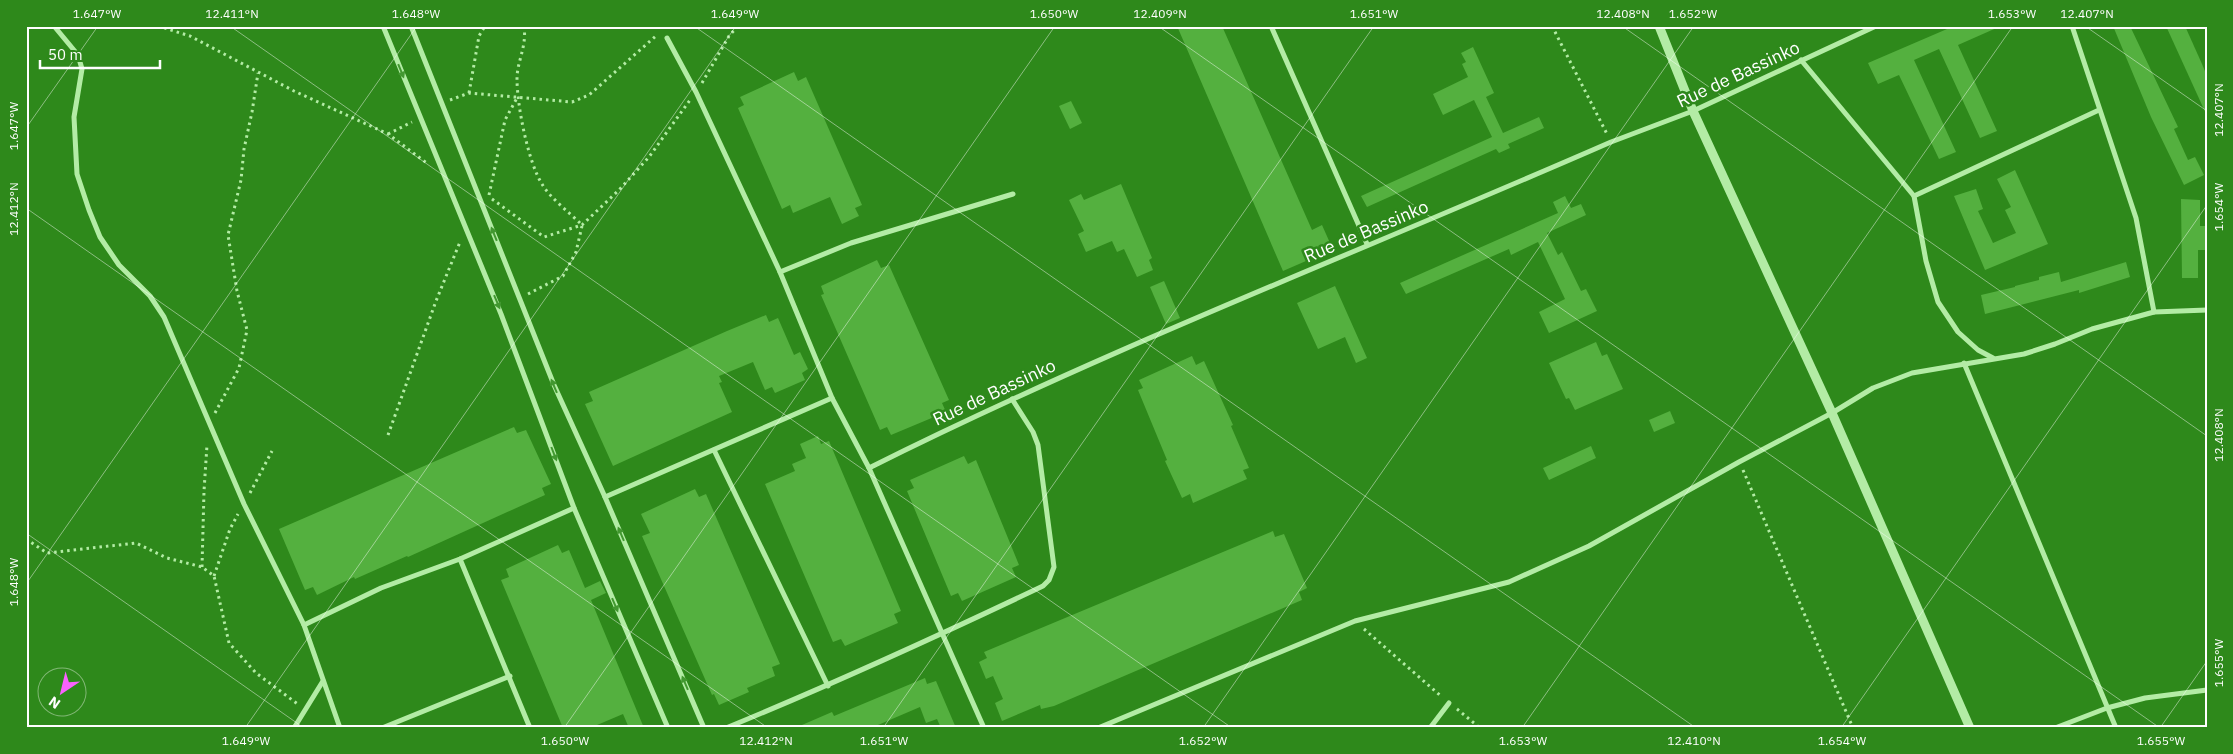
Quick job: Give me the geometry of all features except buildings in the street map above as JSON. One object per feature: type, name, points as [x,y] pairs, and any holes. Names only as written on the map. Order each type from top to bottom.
[{"type":"street","points":[[54,26],[78,55],[82,69],[74,117],[77,174],[89,210],[100,236],[120,265],[150,296],[164,317],[244,504],[304,626],[340,728]]},
{"type":"street","points":[[382,26],[501,314],[574,508],[668,728]]},
{"type":"street","points":[[411,26],[554,385],[605,497],[704,728]]},
{"type":"street","points":[[1270,26],[1367,244]]},
{"type":"street","points":[[1659,26],[1693,112],[1832,413],[1970,728]]},
{"type":"street","name":"Rue de Bassinko","points":[[869,468],[1012,398],[1095,360],[1253,295],[1367,244],[1611,142],[1693,112],[1876,26]]},
{"type":"street","points":[[2072,26],[2136,218],[2154,312]]},
{"type":"street","points":[[667,38],[696,92],[780,272],[832,398],[869,468],[984,728]]},
{"type":"street","points":[[1801,60],[1914,196],[1926,261],[1938,302],[1958,332],[1978,350],[1994,359]]},
{"type":"street","points":[[1914,196],[2099,110]]},
{"type":"street","points":[[780,272],[851,243],[1013,194]]},
{"type":"street","points":[[1098,728],[1356,621],[1509,582],[1589,546],[1739,462],[1832,413],[1873,388],[1912,373],[2024,354],[2092,329],[2154,312],[2207,310]]},
{"type":"street","points":[[1964,363],[2116,728]]},
{"type":"street","points":[[605,497],[832,398]]},
{"type":"street","points":[[726,728],[828,686],[1044,586],[1049,580],[1054,567],[1038,445],[1033,432],[1012,398]]},
{"type":"street","points":[[714,450],[828,686]]},
{"type":"street","points":[[304,626],[381,588],[460,559],[574,508]]},
{"type":"street","points":[[460,559],[530,728]]},
{"type":"street","points":[[382,728],[510,676]]},
{"type":"street","points":[[294,728],[323,681]]},
{"type":"street","points":[[2055,728],[2107,708],[2145,698],[2207,690]]},
{"type":"street","points":[[1430,728],[1449,703]]},
{"type":"path","points":[[158,26],[190,36],[258,72],[388,134],[446,178]]},
{"type":"path","points":[[469,92],[479,36],[484,26]]},
{"type":"path","points":[[524,26],[526,37],[524,52],[517,78],[518,96],[526,142],[542,184],[582,225]]},
{"type":"path","points":[[475,187],[544,238],[582,225],[619,190],[649,157],[685,104],[696,92],[729,36],[738,26]]},
{"type":"path","points":[[1552,26],[1611,142]]},
{"type":"path","points":[[442,104],[469,92],[572,102],[589,95],[663,30]]},
{"type":"path","points":[[202,567],[204,491],[209,424],[239,368],[247,330],[237,291],[228,235],[241,180],[244,149],[258,72]]},
{"type":"path","points":[[482,205],[489,197],[505,120],[518,96]]},
{"type":"path","points":[[388,134],[420,118]]},
{"type":"path","points":[[520,298],[562,276],[576,252],[582,225]]},
{"type":"path","points":[[388,436],[436,301],[455,258],[465,227]]},
{"type":"path","points":[[1739,462],[1853,728]]},
{"type":"path","points":[[26,539],[47,553],[136,543],[167,558],[202,567],[214,576],[229,643],[256,673],[306,710]]},
{"type":"path","points":[[1356,621],[1480,728]]}]
